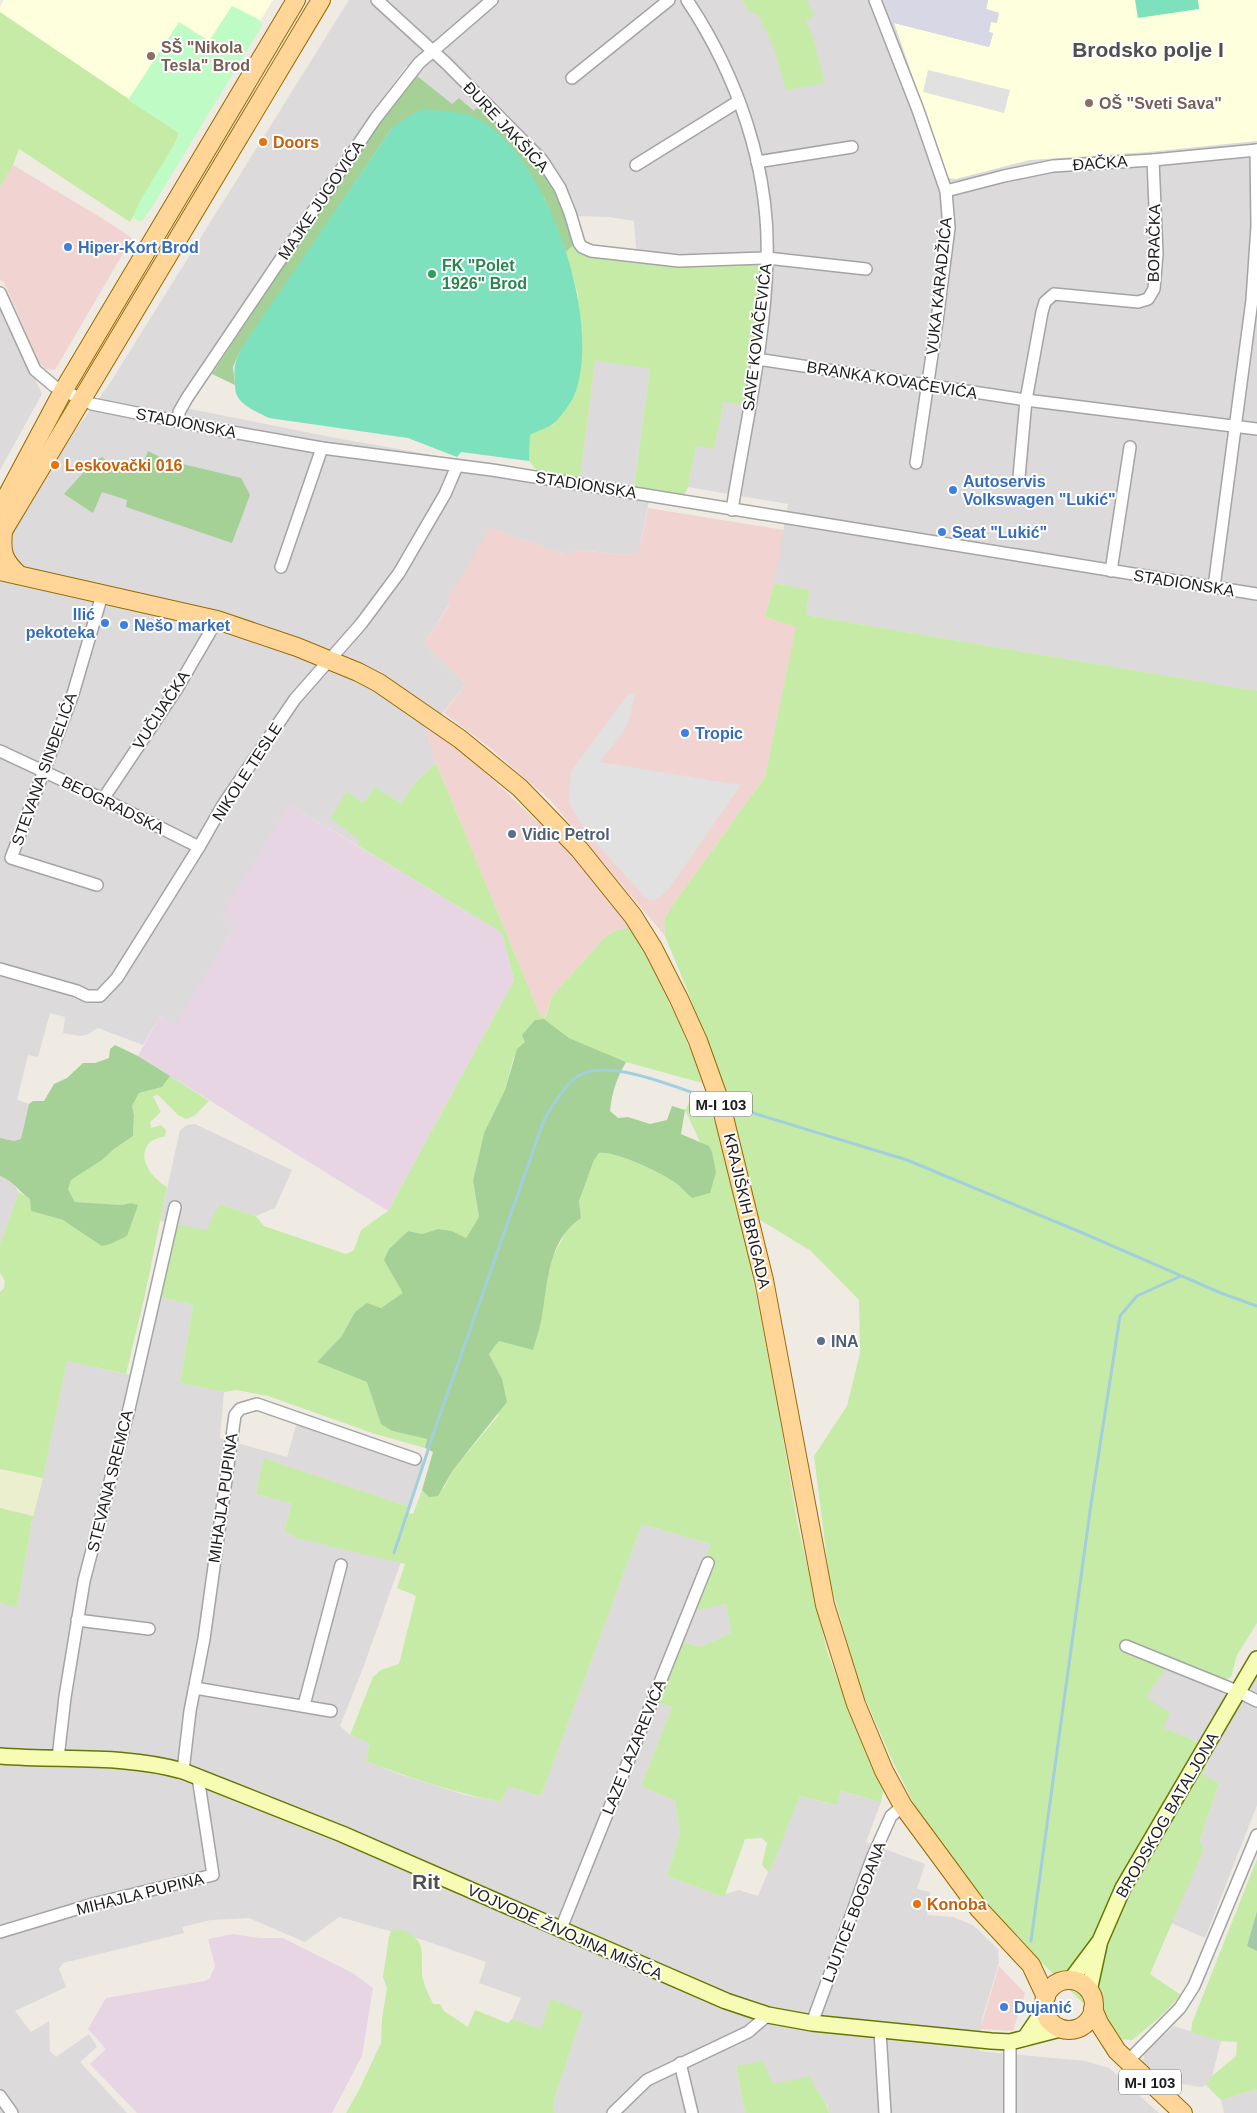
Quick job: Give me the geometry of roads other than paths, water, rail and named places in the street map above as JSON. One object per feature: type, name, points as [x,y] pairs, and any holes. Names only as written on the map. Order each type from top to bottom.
[{"type":"main road","points":[[2,506],[62,392],[296,0]]},
{"type":"main road","points":[[19,575],[6,561],[1,533],[321,0]]},
{"type":"main road","name":"KRAJIŠKIH BRIGADA","points":[[0,573],[19,575],[217,620],[297,647],[379,683],[448,729],[537,804],[579,848],[618,896],[645,933],[671,982],[714,1083],[753,1230],[764,1280],[825,1605],[856,1704],[884,1771],[903,1806],[979,1909],[1031,1965],[1045,2004]]},
{"type":"main road","name":"KRAJIŠKIH BRIGADA","points":[[1031,1965],[1068,1981]]},
{"type":"main road","points":[[1045,2004],[1053,1986],[1068,1981]]},
{"type":"main road","name":"M-I 103","points":[[1068,1981],[1084,1986],[1089,1991],[1092,1997],[1093,2009],[1099,2023],[1123,2056],[1184,2113]]},
{"type":"main road","name":"M-I 103","points":[[1045,2004],[1051,2022],[1123,2056]]},
{"type":"main road","points":[[1068,2029],[1084,2025],[1090,2018],[1093,2009]]},
{"type":"street","name":"ĐURE JAKŠIĆA","points":[[377,0],[433,51],[542,160],[560,188],[582,247],[591,251],[678,261],[767,258]]},
{"type":"street","name":"MAJKE JUGOVIĆA","points":[[179,422],[179,412],[187,398],[376,118],[419,64],[492,0]]},
{"type":"street","points":[[572,78],[669,0]]},
{"type":"street","name":"SAVE KOVAČEVIĆA","points":[[687,0],[725,65],[740,100],[757,162],[763,201],[767,258],[765,303],[732,510]]},
{"type":"street","name":"VUKA KARADŽIĆA","points":[[876,0],[918,110],[946,191],[949,228],[916,463]]},
{"type":"street","points":[[636,164],[740,100]]},
{"type":"street","points":[[757,162],[852,147]]},
{"type":"street","points":[[1214,587],[1252,300],[1257,226],[1257,150]]},
{"type":"street","name":"ĐAČKA","points":[[946,191],[1053,166],[1153,160],[1257,150]]},
{"type":"street","name":"BORAČKA","points":[[1026,400],[1042,312],[1046,302],[1054,294],[1138,302],[1148,299],[1154,289],[1157,254],[1153,160]]},
{"type":"street","points":[[767,258],[866,269]]},
{"type":"street","name":"STADIONSKA","points":[[0,293],[4,311],[35,370],[62,392],[92,404],[322,448],[492,470],[1257,594]]},
{"type":"street","name":"BRANKA KOVAČEVIĆA","points":[[757,359],[1026,400],[1257,429]]},
{"type":"street","points":[[1019,477],[1026,400]]},
{"type":"street","name":"STADIONSKA","points":[[1111,571],[1130,447]]},
{"type":"street","points":[[281,567],[322,448]]},
{"type":"street","name":"NIKOLE TESLE","points":[[0,969],[76,991],[86,996],[100,996],[117,978],[199,847],[222,805],[271,733],[295,699],[361,624],[398,573],[445,494],[457,466]]},
{"type":"street","name":"STEVANA SINĐELIĆA","points":[[97,885],[11,858],[73,694],[102,594]]},
{"type":"street","name":"VUČIJAČKA","points":[[103,799],[178,687],[217,620]]},
{"type":"street","name":"BEOGRADSKA","points":[[0,751],[103,799],[199,847]]},
{"type":"street","name":"STEVANA SREMCA","points":[[58,1758],[65,1697],[84,1582],[129,1409],[175,1207]]},
{"type":"street","name":"MIHAJLA PUPINA","points":[[183,1771],[190,1711],[204,1639],[235,1415],[240,1409],[257,1404],[415,1459]]},
{"type":"street","name":"LAZE LAZAREVIĆA","points":[[560,1931],[708,1563]]},
{"type":"street","points":[[304,1705],[341,1565]]},
{"type":"street","points":[[77,1620],[149,1628]]},
{"type":"street","points":[[1126,1646],[1238,1691],[1257,1701]]},
{"type":"street","name":"BRODSKOG BATALJONA","points":[[1089,1991],[1100,1941],[1123,1888],[1257,1659]]},
{"type":"street","points":[[195,1688],[331,1710]]},
{"type":"street","name":"VOJVODE ŽIVOJINA MIŠIĆA","points":[[0,1756],[127,1760],[157,1764],[183,1771],[342,1834],[695,1989],[768,2015],[812,2023],[880,2031],[1010,2042],[1068,2029]]},
{"type":"street","name":"MIHAJLA PUPINA","points":[[0,1932],[94,1904],[213,1875],[198,1777]]},
{"type":"street","name":"LJUTICE BOGDANA","points":[[812,2023],[873,1856],[891,1816],[903,1806]]},
{"type":"street","points":[[1123,2056],[1180,2008],[1194,1986],[1257,1835]]},
{"type":"street","name":"BRODSKOG BATALJONA","points":[[1068,1981],[1100,1941]]},
{"type":"street","points":[[1025,2038],[1045,2004]]},
{"type":"street","points":[[613,2113],[648,2080],[748,2032],[768,2015]]},
{"type":"street","points":[[880,2031],[885,2113]]},
{"type":"street","points":[[1010,2042],[1010,2113]]},
{"type":"street","points":[[680,2063],[692,2113]]},
{"type":"street","points":[[0,2096],[12,2113]]},
{"type":"waterway","points":[[394,1553],[436,1426],[544,1120],[560,1095],[580,1075],[593,1071],[609,1070],[645,1077],[711,1099]]},
{"type":"waterway","points":[[730,1106],[907,1160],[1221,1293],[1257,1306]]},
{"type":"waterway","points":[[1031,1941],[1091,1504],[1120,1316],[1137,1296],[1181,1276]]},
{"type":"place","name":"SŠ \"Nikola Tesla\" Brod","points":[[151,56]]},
{"type":"place","name":"OŠ \"Sveti Sava\"","points":[[1089,103]]},
{"type":"place","name":"Doors","points":[[263,142]]},
{"type":"place","name":"Hiper-Kort Brod","points":[[68,247]]},
{"type":"place","name":"FK \"Polet 1926\" Brod","points":[[432,274]]},
{"type":"place","name":"Leskovački 016","points":[[55,465]]},
{"type":"place","name":"Autoservis Volkswagen \"Lukić\"","points":[[953,490]]},
{"type":"place","name":"Seat \"Lukić\"","points":[[942,532]]},
{"type":"place","name":"Ilić pekoteka","points":[[105,623]]},
{"type":"place","name":"Nešo market","points":[[124,625]]},
{"type":"place","name":"Tropic","points":[[685,733]]},
{"type":"place","name":"Vidic Petrol","points":[[512,834]]},
{"type":"place","name":"INA","points":[[821,1341]]},
{"type":"place","name":"Konoba","points":[[917,1904]]},
{"type":"place","name":"Dujanić","points":[[1004,2007]]},
{"type":"district","name":"Brodsko polje I","points":[[1148,49]]},
{"type":"district","name":"Rit","points":[[426,1881]]}]
